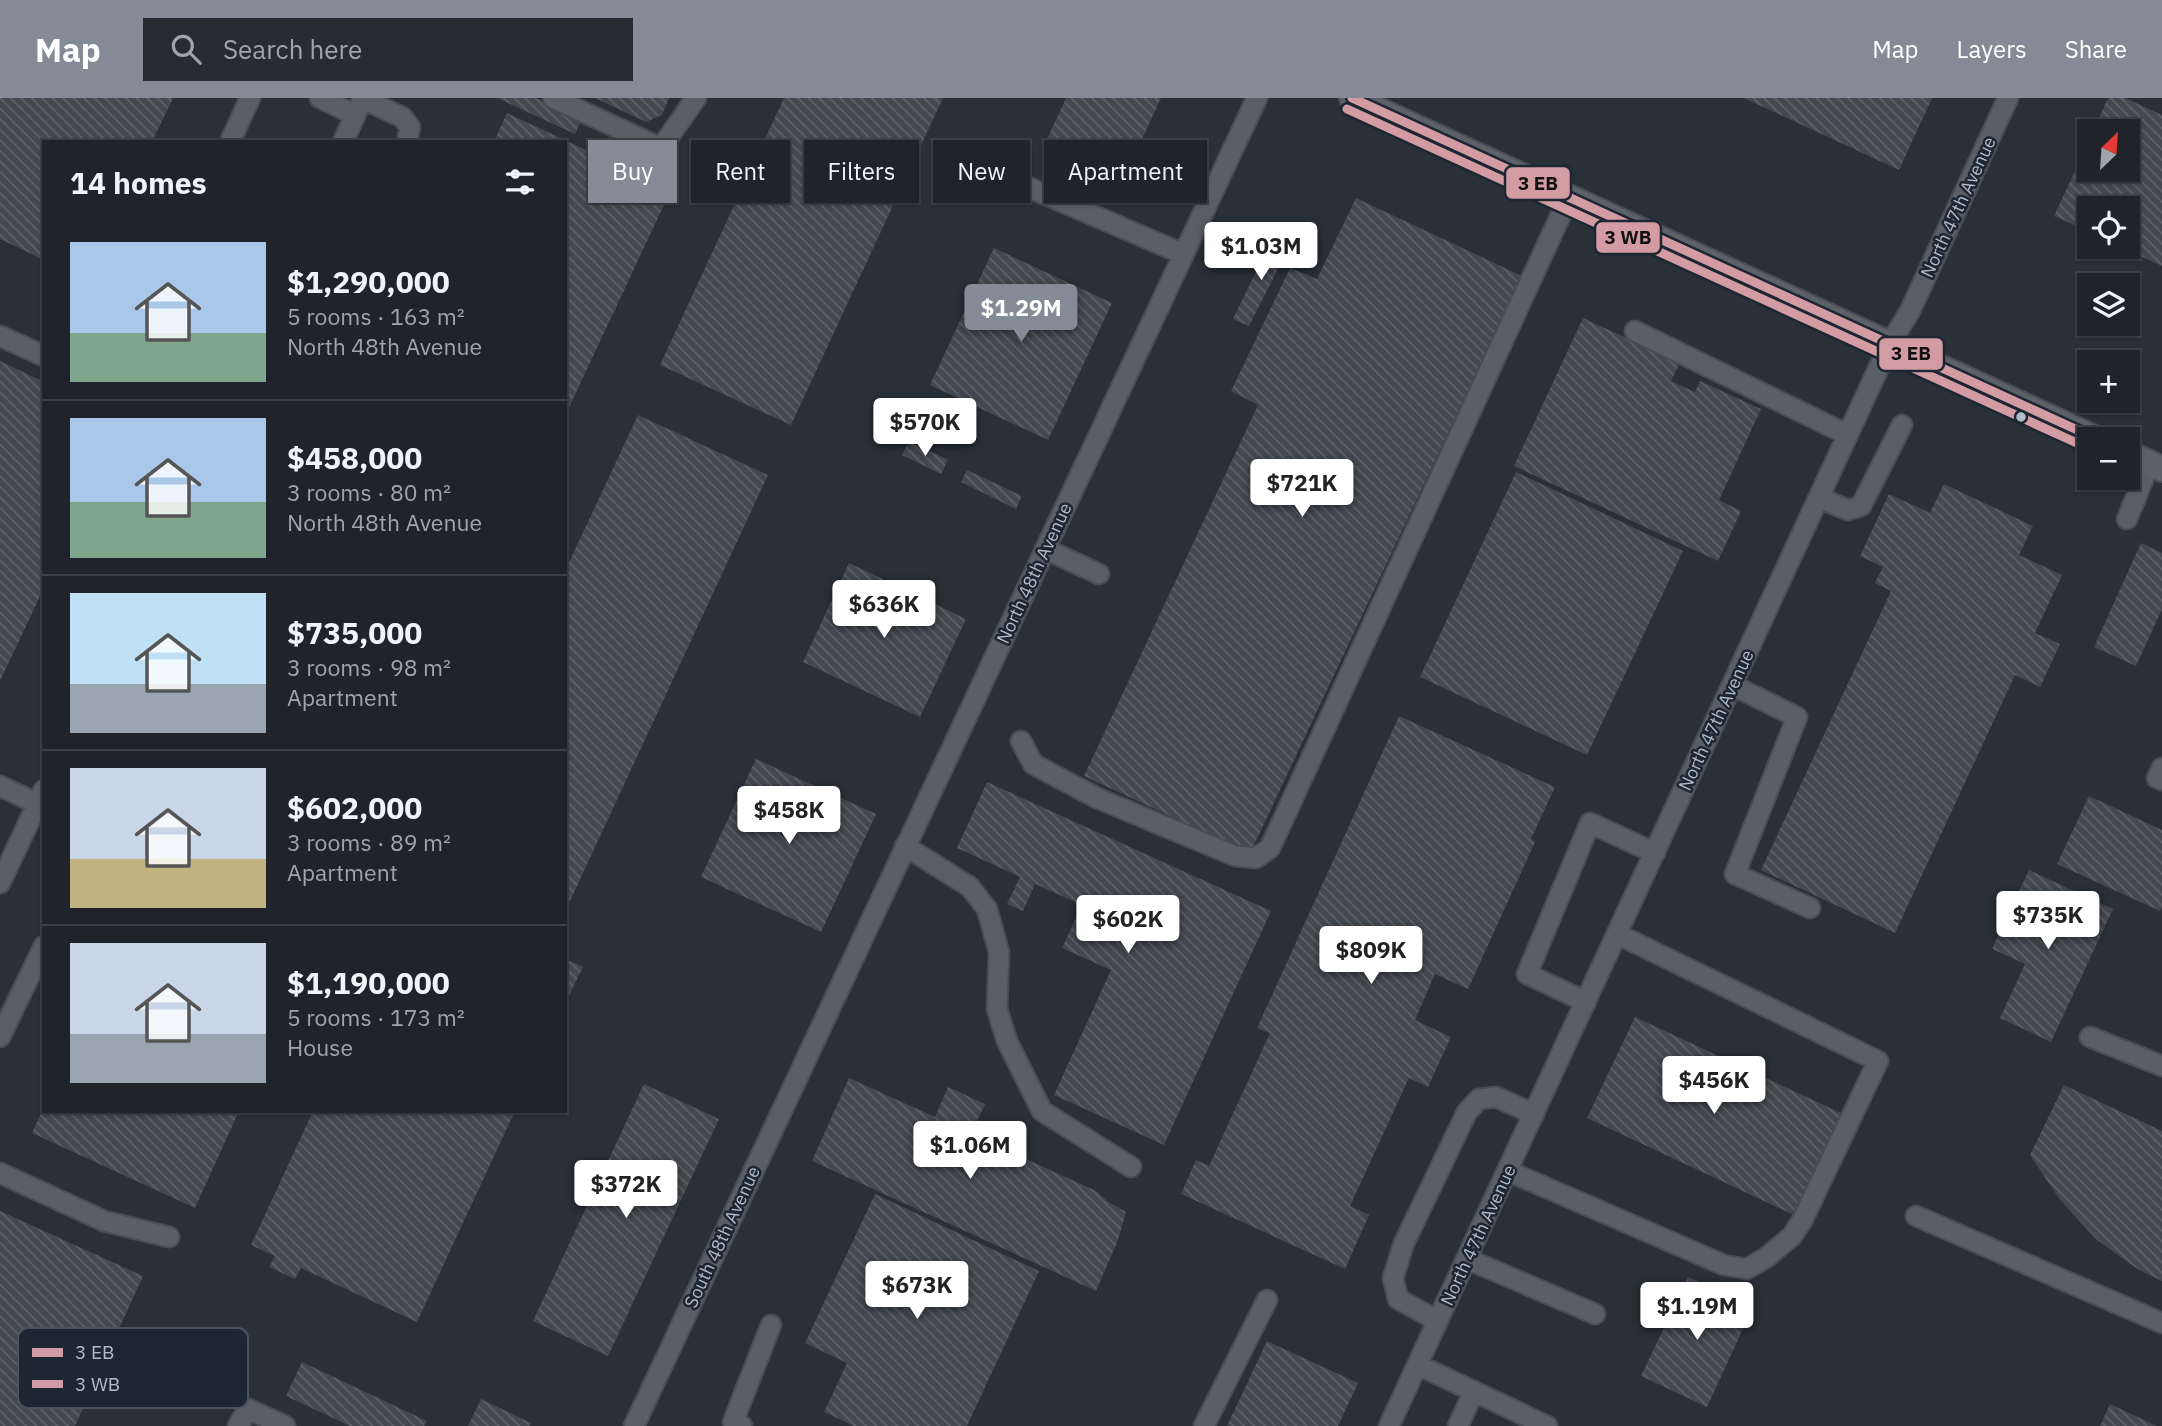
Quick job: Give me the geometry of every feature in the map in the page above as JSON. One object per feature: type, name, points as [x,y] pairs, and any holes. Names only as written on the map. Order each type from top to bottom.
[{"type":"main road","points":[[1352,98],[2077,430]]},
{"type":"street","points":[[231,140],[250,98]]},
{"type":"street","points":[[320,98],[361,104],[401,117],[410,127],[407,140]]},
{"type":"street","points":[[553,98],[661,148],[696,98]]},
{"type":"street","name":"North 48th Avenue","points":[[810,1048],[1257,98]]},
{"type":"street","name":"North 47th Avenue","points":[[1389,1426],[1889,345],[1910,312],[2008,98]]},
{"type":"street","points":[[344,140],[361,104]]},
{"type":"street","points":[[1030,187],[1183,254]]},
{"type":"street","points":[[1021,741],[1033,764],[1097,798],[1235,856],[1256,858],[1270,848],[1569,197]]},
{"type":"street","points":[[1635,331],[1848,435]]},
{"type":"street","points":[[0,336],[42,355]]},
{"type":"street","points":[[1819,498],[1848,510],[1861,506],[1902,425]]},
{"type":"street","points":[[2127,519],[2147,462]]},
{"type":"street","points":[[1045,549],[1099,574]]},
{"type":"street","points":[[1732,685],[1797,717],[1735,874],[1810,908]]},
{"type":"street","points":[[2162,768],[2157,778],[2162,780]]},
{"type":"street","points":[[0,786],[42,800],[0,883]]},
{"type":"street","points":[[1586,1002],[1527,974],[1590,823],[1655,853]]},
{"type":"street","points":[[905,846],[970,887],[987,909],[999,952],[997,1009],[1007,1041],[1042,1111],[1131,1167]]},
{"type":"street","points":[[1508,1171],[1724,1265],[1747,1269],[1767,1257],[1792,1236],[1848,1127],[1878,1061],[1617,934]]},
{"type":"street","points":[[0,1037],[42,950]]},
{"type":"street","points":[[2091,1037],[2162,1066]]},
{"type":"street","name":"South 48th Avenue","points":[[634,1426],[810,1048]]},
{"type":"street","points":[[1438,1321],[1398,1299],[1393,1278],[1404,1242],[1467,1112],[1479,1098],[1496,1097],[1534,1114]]},
{"type":"street","points":[[0,1174],[104,1221],[169,1237]]},
{"type":"street","points":[[1916,1216],[2162,1323]]},
{"type":"street","points":[[1467,1259],[1595,1314]]},
{"type":"street","points":[[1204,1426],[1267,1300]]},
{"type":"street","points":[[742,1426],[733,1422],[771,1325]]},
{"type":"street","points":[[1418,1365],[1548,1426]]},
{"type":"street","points":[[1458,1426],[1474,1391]]},
{"type":"street","points":[[238,1426],[247,1409],[285,1426]]},
{"type":"building","points":[[0,98],[173,98],[153,140],[42,140],[42,259],[0,239]]},
{"type":"building","points":[[497,98],[536,98],[582,119],[575,134]]},
{"type":"building","points":[[595,98],[669,98],[662,115],[646,122]]},
{"type":"building","points":[[784,98],[943,98],[919,150],[919,140],[804,140],[804,203],[894,203],[791,425],[660,365],[735,203],[790,203],[790,140],[764,140]]},
{"type":"building","points":[[1066,98],[1161,98],[1142,140],[1047,140]]},
{"type":"building","points":[[1744,98],[1932,98],[1899,170]]},
{"type":"building","points":[[2108,98],[2125,98],[2162,115],[2162,266],[2140,256],[2140,196],[2077,196],[2077,226],[2054,216],[2077,167],[2077,182],[2140,182],[2140,119],[2098,119]]},
{"type":"building","points":[[507,113],[565,140],[495,140]]},
{"type":"building","points":[[567,141],[588,151],[588,203],[665,203],[567,412]]},
{"type":"building","points":[[1356,198],[1522,276],[1253,847],[1245,851],[1084,776],[1258,405],[1231,391],[1290,268],[1317,279]]},
{"type":"building","points":[[1272,239],[1289,247],[1249,326],[1233,319]]},
{"type":"building","points":[[994,248],[1112,303],[1048,440],[930,385]]},
{"type":"building","points":[[1583,318],[1680,363],[1671,381],[1695,392],[1700,381],[1761,409],[1719,500],[1741,511],[1718,561],[1514,466]]},
{"type":"building","points":[[0,361],[42,381],[42,592],[0,681]]},
{"type":"building","points":[[638,415],[768,475],[570,901],[567,900],[567,567]]},
{"type":"building","points":[[909,441],[948,460],[941,474],[902,455]]},
{"type":"building","points":[[967,470],[1022,496],[1016,509],[961,482]]},
{"type":"building","points":[[1516,472],[1683,551],[1587,755],[1420,677]]},
{"type":"building","points":[[1944,484],[2033,526],[2019,555],[2062,575],[2035,633],[2060,644],[2040,687],[2015,675],[1895,933],[1761,870],[1891,591],[1875,583],[1883,567],[1860,556],[1889,494],[1930,513]]},
{"type":"building","points":[[2141,543],[2162,553],[2162,609],[2136,666],[2094,647]]},
{"type":"building","points":[[849,563],[966,619],[920,717],[803,662]]},
{"type":"building","points":[[1399,716],[1555,787],[1531,839],[1535,842],[1468,989],[1435,974],[1415,1020],[1451,1037],[1428,1087],[1409,1078],[1350,1206],[1369,1215],[1345,1269],[1181,1194],[1196,1160],[1209,1166],[1270,1033],[1257,1028]]},
{"type":"building","points":[[756,759],[876,814],[821,932],[701,877]]},
{"type":"building","points":[[987,782],[1271,911],[1164,1145],[1054,1095],[1111,970],[1062,948],[1082,905],[1035,884],[1023,911],[1007,904],[1020,877],[957,848]]},
{"type":"building","points":[[2089,796],[2162,830],[2160,911],[2057,864]]},
{"type":"building","points":[[2029,870],[2113,909],[2051,1042],[2000,1018],[2025,964],[1992,949]]},
{"type":"building","points":[[567,960],[583,967],[567,1000]]},
{"type":"building","points":[[1635,1017],[1841,1113],[1794,1215],[1587,1118]]},
{"type":"building","points":[[849,1078],[935,1117],[948,1087],[985,1104],[971,1134],[1096,1191],[1126,1212],[1118,1240],[1096,1291],[812,1161]]},
{"type":"building","points":[[644,1084],[719,1119],[608,1356],[533,1321]]},
{"type":"building","points":[[2064,1085],[2162,1131],[2162,1281],[2139,1270],[2096,1239],[2060,1200],[2030,1155]]},
{"type":"building","points":[[42,1111],[238,1113],[195,1208],[32,1133]]},
{"type":"building","points":[[312,1113],[514,1113],[417,1322],[301,1268],[295,1279],[269,1267],[275,1256],[251,1245]]},
{"type":"building","points":[[875,1194],[1039,1271],[967,1426],[854,1426],[824,1412],[847,1363],[805,1343]]},
{"type":"building","points":[[0,1211],[143,1276],[119,1328],[18,1328],[18,1408],[83,1408],[75,1426],[0,1426]]},
{"type":"building","points":[[1688,1277],[1753,1307],[1707,1407],[1641,1376]]},
{"type":"building","points":[[1267,1341],[1358,1383],[1338,1426],[1227,1426]]},
{"type":"building","points":[[302,1362],[427,1421],[424,1426],[350,1426],[286,1396]]},
{"type":"building","points":[[481,1399],[531,1423],[529,1426],[468,1426]]},
{"type":"building","points":[[2110,1404],[2157,1426],[2100,1426]]},
{"type":"transit line","points":[[1352,98],[2077,430]]},
{"type":"transit line","points":[[1347,109],[2077,443]]}]
